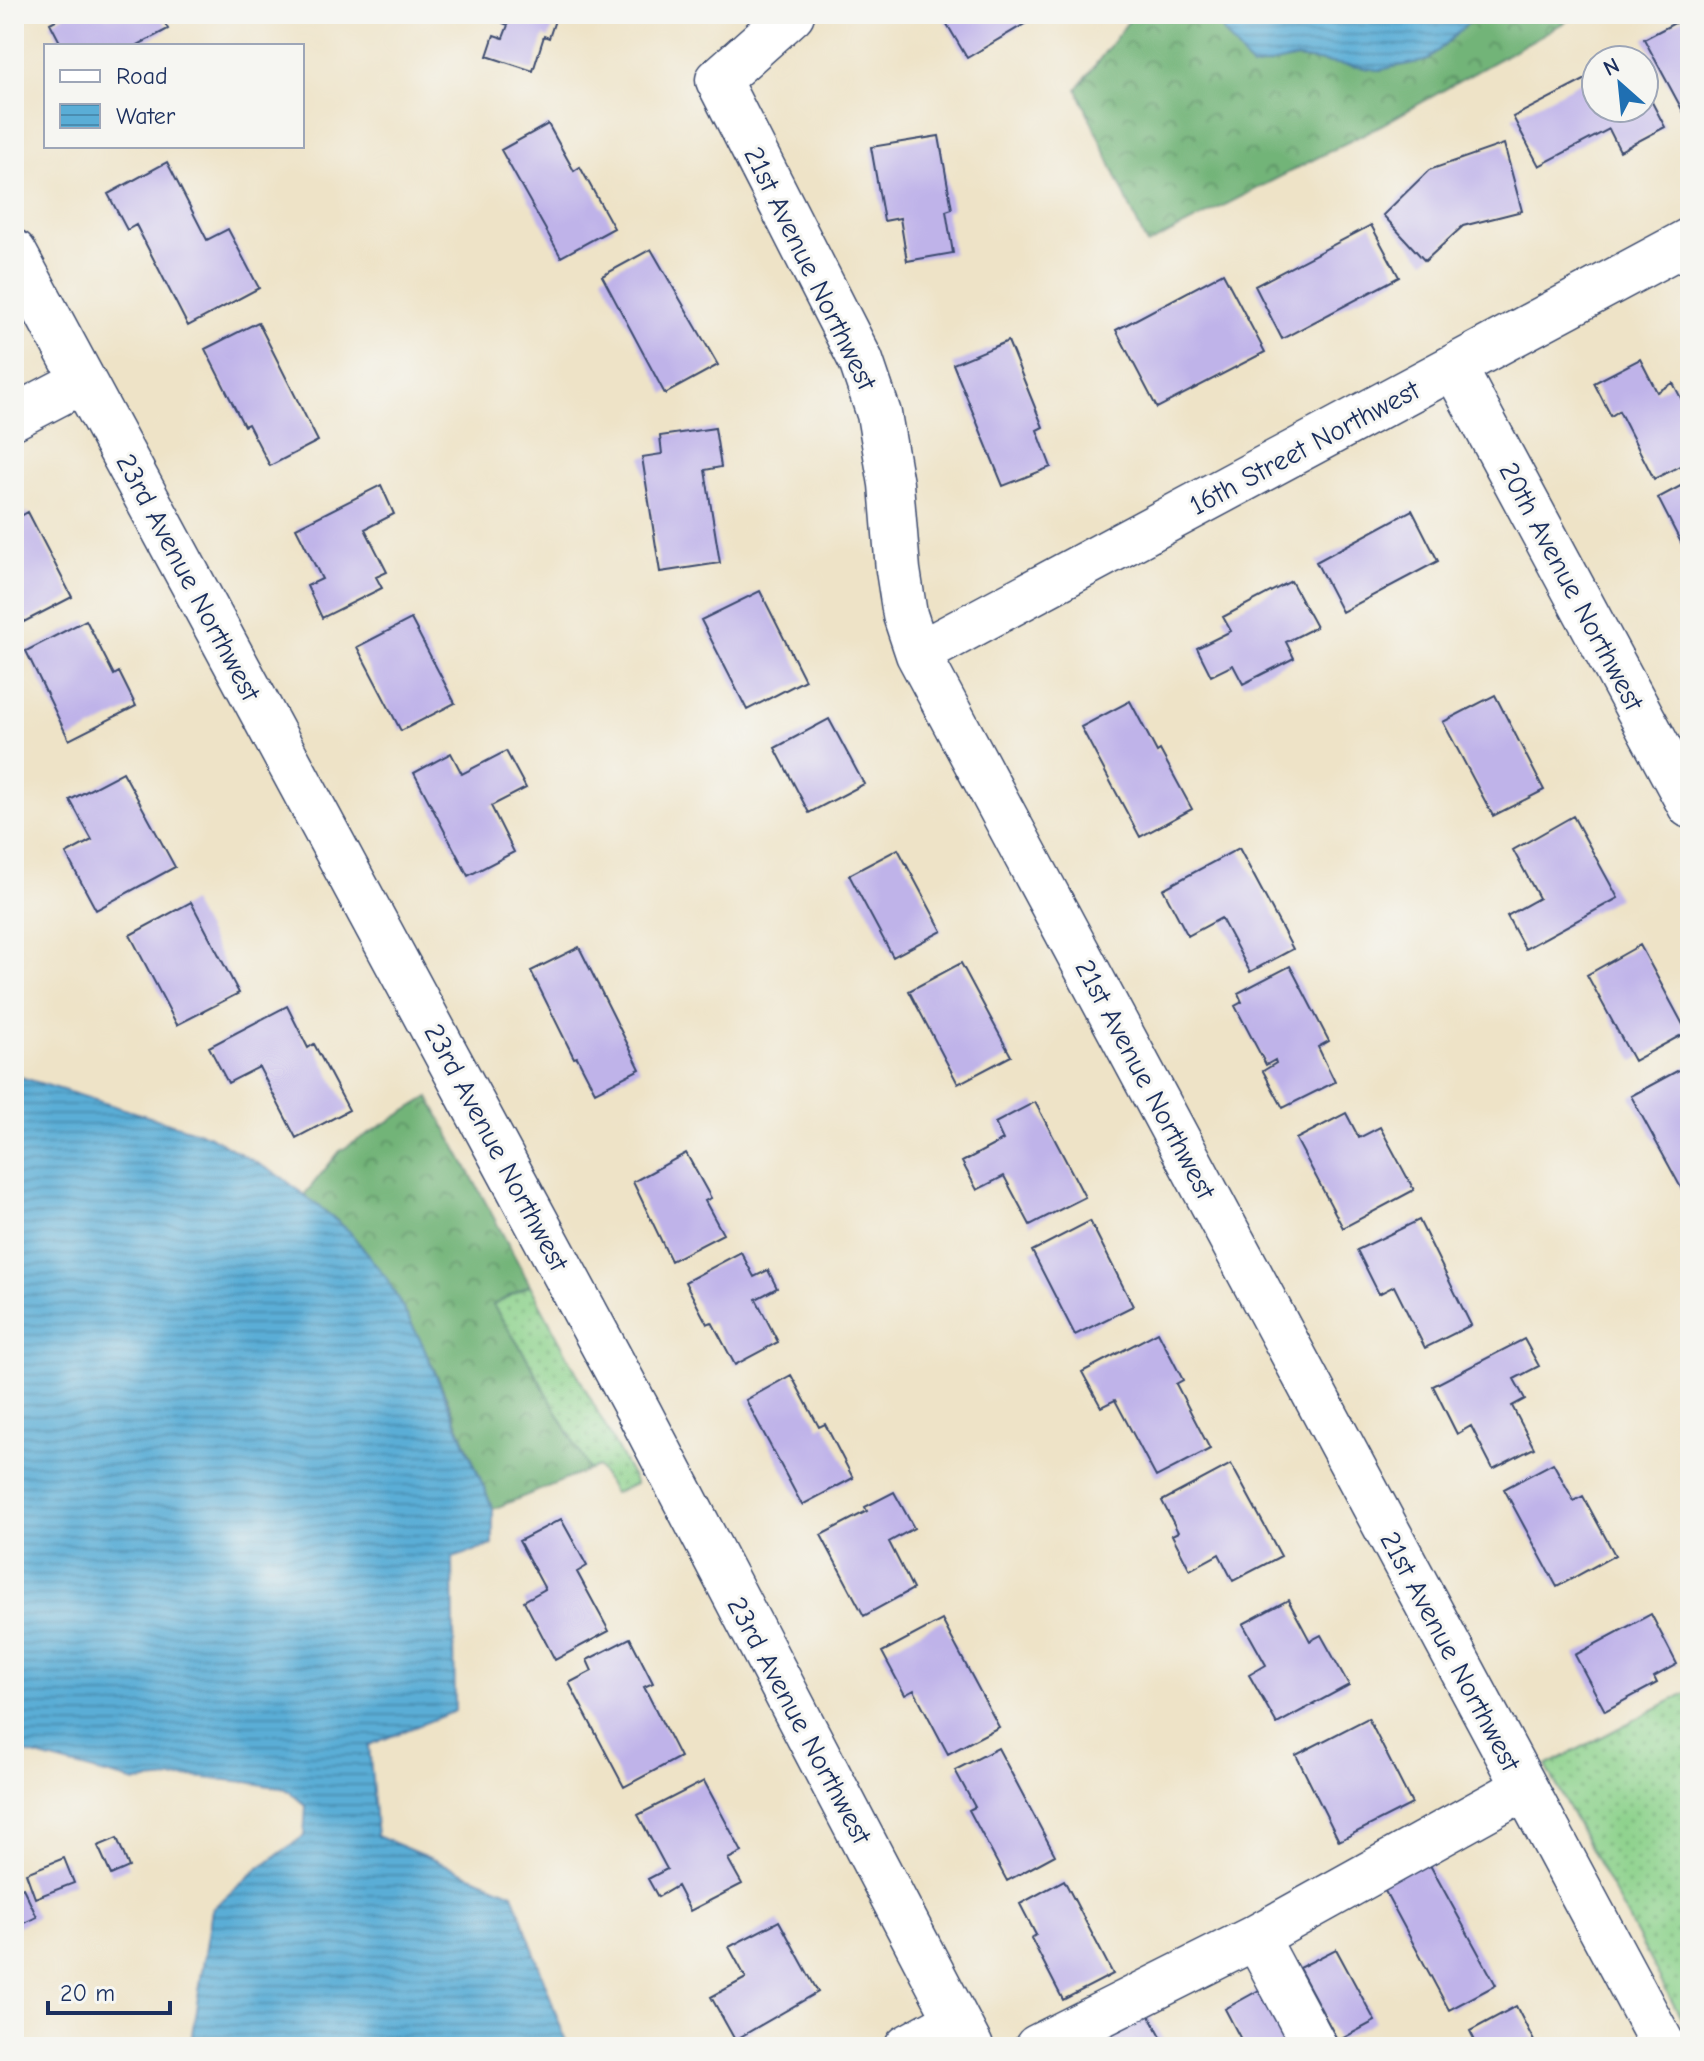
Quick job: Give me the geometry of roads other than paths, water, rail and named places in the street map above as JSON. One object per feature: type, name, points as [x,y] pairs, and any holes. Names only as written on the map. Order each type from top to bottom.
[{"type":"street","name":"21st Avenue Northwest","points":[[792,14],[718,80],[861,361],[879,414],[891,484],[905,615],[918,654],[1664,2047]]},
{"type":"street","name":"16th Street Northwest","points":[[918,654],[1690,240]]},
{"type":"street","name":"23rd Avenue Northwest","points":[[14,252],[633,1400],[964,2033]]},
{"type":"street","name":"20th Avenue Northwest","points":[[1454,367],[1690,806]]},
{"type":"street","points":[[14,417],[83,381]]},
{"type":"street","points":[[1037,2047],[1256,1937],[1524,1788]]},
{"type":"street","points":[[1256,1937],[1315,2047]]},
{"type":"street","points":[[907,2047],[964,2033]]},
{"type":"water","points":[[1221,14],[1478,14],[1428,60],[1379,70],[1297,58],[1252,68],[1223,31]]},
{"type":"water","points":[[14,1075],[208,1135],[283,1178],[349,1231],[387,1279],[423,1345],[493,1509],[493,1545],[453,1558],[455,1711],[369,1745],[377,1836],[513,1893],[568,2047],[190,2047],[212,1909],[259,1868],[304,1836],[306,1806],[286,1789],[194,1777],[136,1782],[14,1750]]}]
